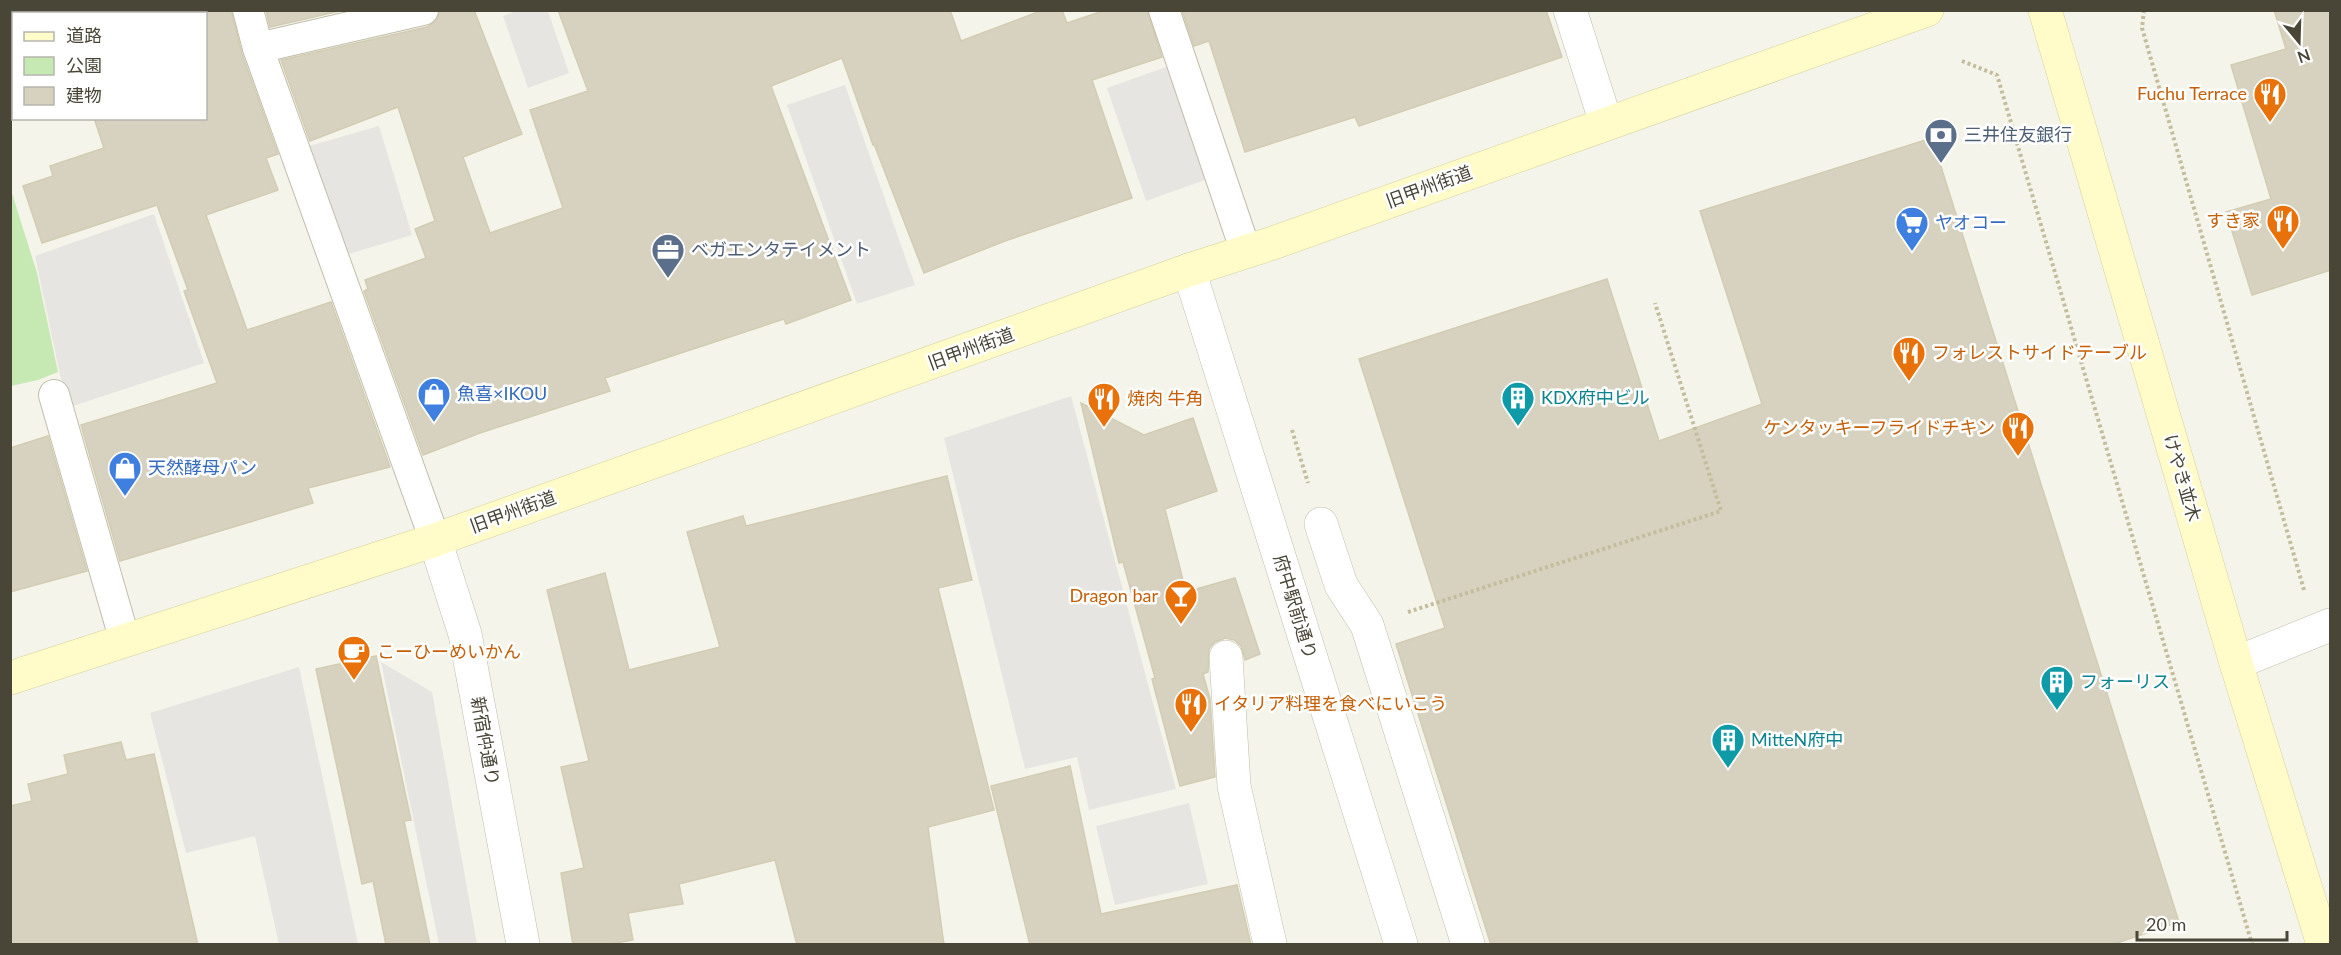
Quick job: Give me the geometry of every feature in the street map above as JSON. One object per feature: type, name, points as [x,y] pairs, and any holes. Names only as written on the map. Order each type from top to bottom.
[{"type":"main road","name":"旧甲州街道","points":[[10,678],[435,540],[1189,270],[1246,252],[1928,10]]},
{"type":"main road","name":"けやき並木","points":[[2045,10],[2236,663],[2323,945]]},
{"type":"street","points":[[1570,10],[1606,123]]},
{"type":"street","name":"府中駅前通り","points":[[1189,270],[1401,945]]},
{"type":"street","points":[[1321,524],[1341,585],[1367,625],[1468,945]]},
{"type":"street","name":"新宿仲通り","points":[[435,540],[465,634],[523,945]]},
{"type":"street","points":[[2236,663],[2323,628]]},
{"type":"street","points":[[1226,657],[1234,786],[1270,945]]},
{"type":"lane","points":[[248,10],[258,48],[435,540]]},
{"type":"lane","points":[[258,48],[423,10]]},
{"type":"lane","points":[[1164,10],[1246,252]]},
{"type":"lane","points":[[54,395],[125,641]]},
{"type":"path","points":[[2144,10],[2142,28],[2323,628]]},
{"type":"path","points":[[1962,61],[1997,75],[2252,945]]},
{"type":"path","points":[[1367,625],[1721,511],[1655,303]]},
{"type":"path","points":[[1292,430],[1321,524]]},
{"type":"green space","points":[[11,190],[37,273],[58,372],[38,380],[11,386]]},
{"type":"shaded area","points":[[518,10],[548,11],[569,73],[528,88],[503,16]]},
{"type":"shaded area","points":[[1169,66],[1208,179],[1146,201],[1107,88]]},
{"type":"shaded area","points":[[845,85],[915,285],[857,304],[787,105]]},
{"type":"shaded area","points":[[379,126],[412,235],[342,256],[309,146]]},
{"type":"shaded area","points":[[154,214],[204,363],[70,407],[60,375],[35,256]]},
{"type":"shaded area","points":[[1071,396],[1176,789],[1089,810],[1077,757],[1025,769],[944,438]]},
{"type":"shaded area","points":[[381,662],[432,692],[477,944],[439,944]]},
{"type":"shaded area","points":[[299,667],[358,944],[279,944],[255,836],[186,853],[150,713]]},
{"type":"shaded area","points":[[1189,803],[1208,884],[1115,905],[1096,826]]},
{"type":"building","points":[[206,10],[231,10],[242,54],[278,154],[266,158],[278,190],[206,215],[247,330],[331,302],[390,467],[308,488],[313,503],[120,561],[81,425],[217,383],[184,291],[188,290],[157,205],[42,243],[23,186],[53,176],[50,166],[104,148],[95,120],[207,120]]},
{"type":"building","points":[[266,10],[344,10],[270,27]]},
{"type":"building","points":[[440,10],[474,10],[522,134],[463,157],[490,233],[563,208],[530,110],[588,91],[558,10],[950,10],[961,41],[1043,10],[1062,10],[1067,23],[1106,10],[1147,10],[1162,57],[1092,80],[1132,198],[1005,241],[924,273],[873,145],[842,58],[771,86],[851,300],[786,324],[784,319],[605,378],[610,391],[480,433],[423,455],[364,291],[368,289],[365,280],[426,258],[415,229],[435,221],[398,107],[310,141],[281,60],[427,27],[435,22]]},
{"type":"building","points":[[1182,10],[1546,10],[1562,57],[1359,126],[1355,117],[1245,152],[1209,41],[1194,46]]},
{"type":"building","points":[[2274,10],[2331,10],[2331,270],[2252,295],[2226,212],[2271,199],[2231,65],[2286,49]]},
{"type":"building","points":[[1932,138],[2179,922],[2111,945],[1491,945],[1396,644],[1445,628],[1359,359],[1607,279],[1659,441],[1762,404],[1700,211]]},
{"type":"building","points":[[1081,403],[1144,435],[1193,418],[1217,491],[1165,509],[1186,592],[1235,578],[1260,654],[1245,660],[1241,646],[1234,640],[1225,638],[1215,642],[1209,649],[1208,672],[1203,674],[1210,699],[1215,777],[1180,786],[1152,679],[1155,678],[1123,562],[1119,563]]},
{"type":"building","points":[[48,436],[87,571],[10,592],[10,448]]},
{"type":"building","points":[[947,476],[972,580],[938,588],[994,810],[928,827],[944,945],[797,945],[775,860],[679,884],[683,904],[628,913],[633,940],[605,945],[573,945],[561,873],[584,868],[561,767],[589,761],[547,590],[605,573],[629,670],[720,647],[687,532],[743,516],[746,526]]},
{"type":"building","points":[[376,656],[411,820],[404,821],[430,945],[386,945],[373,881],[362,884],[316,669]]},
{"type":"building","points":[[121,742],[126,760],[154,754],[198,945],[10,945],[10,806],[32,801],[28,784],[68,774],[64,755]]},
{"type":"building","points":[[1070,766],[1101,914],[1237,885],[1251,945],[1030,945],[991,786]]},
{"type":"place","name":"Fuchu Terrace","points":[[2270,123]]},
{"type":"place","name":"三井住友銀行","points":[[1941,164]]},
{"type":"place","name":"すき家","points":[[2283,250]]},
{"type":"place","name":"ヤオコー","points":[[1912,252]]},
{"type":"place","name":"ベガエンタテイメント","points":[[668,279]]},
{"type":"place","name":"フォレストサイドテーブル","points":[[1909,382]]},
{"type":"place","name":"魚喜×IKOU","points":[[434,423]]},
{"type":"place","name":"KDX府中ビル","points":[[1518,427]]},
{"type":"place","name":"焼肉 牛角","points":[[1104,428]]},
{"type":"place","name":"ケンタッキーフライドチキン","points":[[2018,457]]},
{"type":"place","name":"天然酵母パン","points":[[125,497]]},
{"type":"place","name":"Dragon bar","points":[[1181,625]]},
{"type":"place","name":"こーひーめいかん","points":[[354,681]]},
{"type":"place","name":"フォーリス","points":[[2057,711]]},
{"type":"place","name":"イタリア料理を食べにいこう","points":[[1191,733]]},
{"type":"place","name":"MitteN府中","points":[[1728,769]]}]
